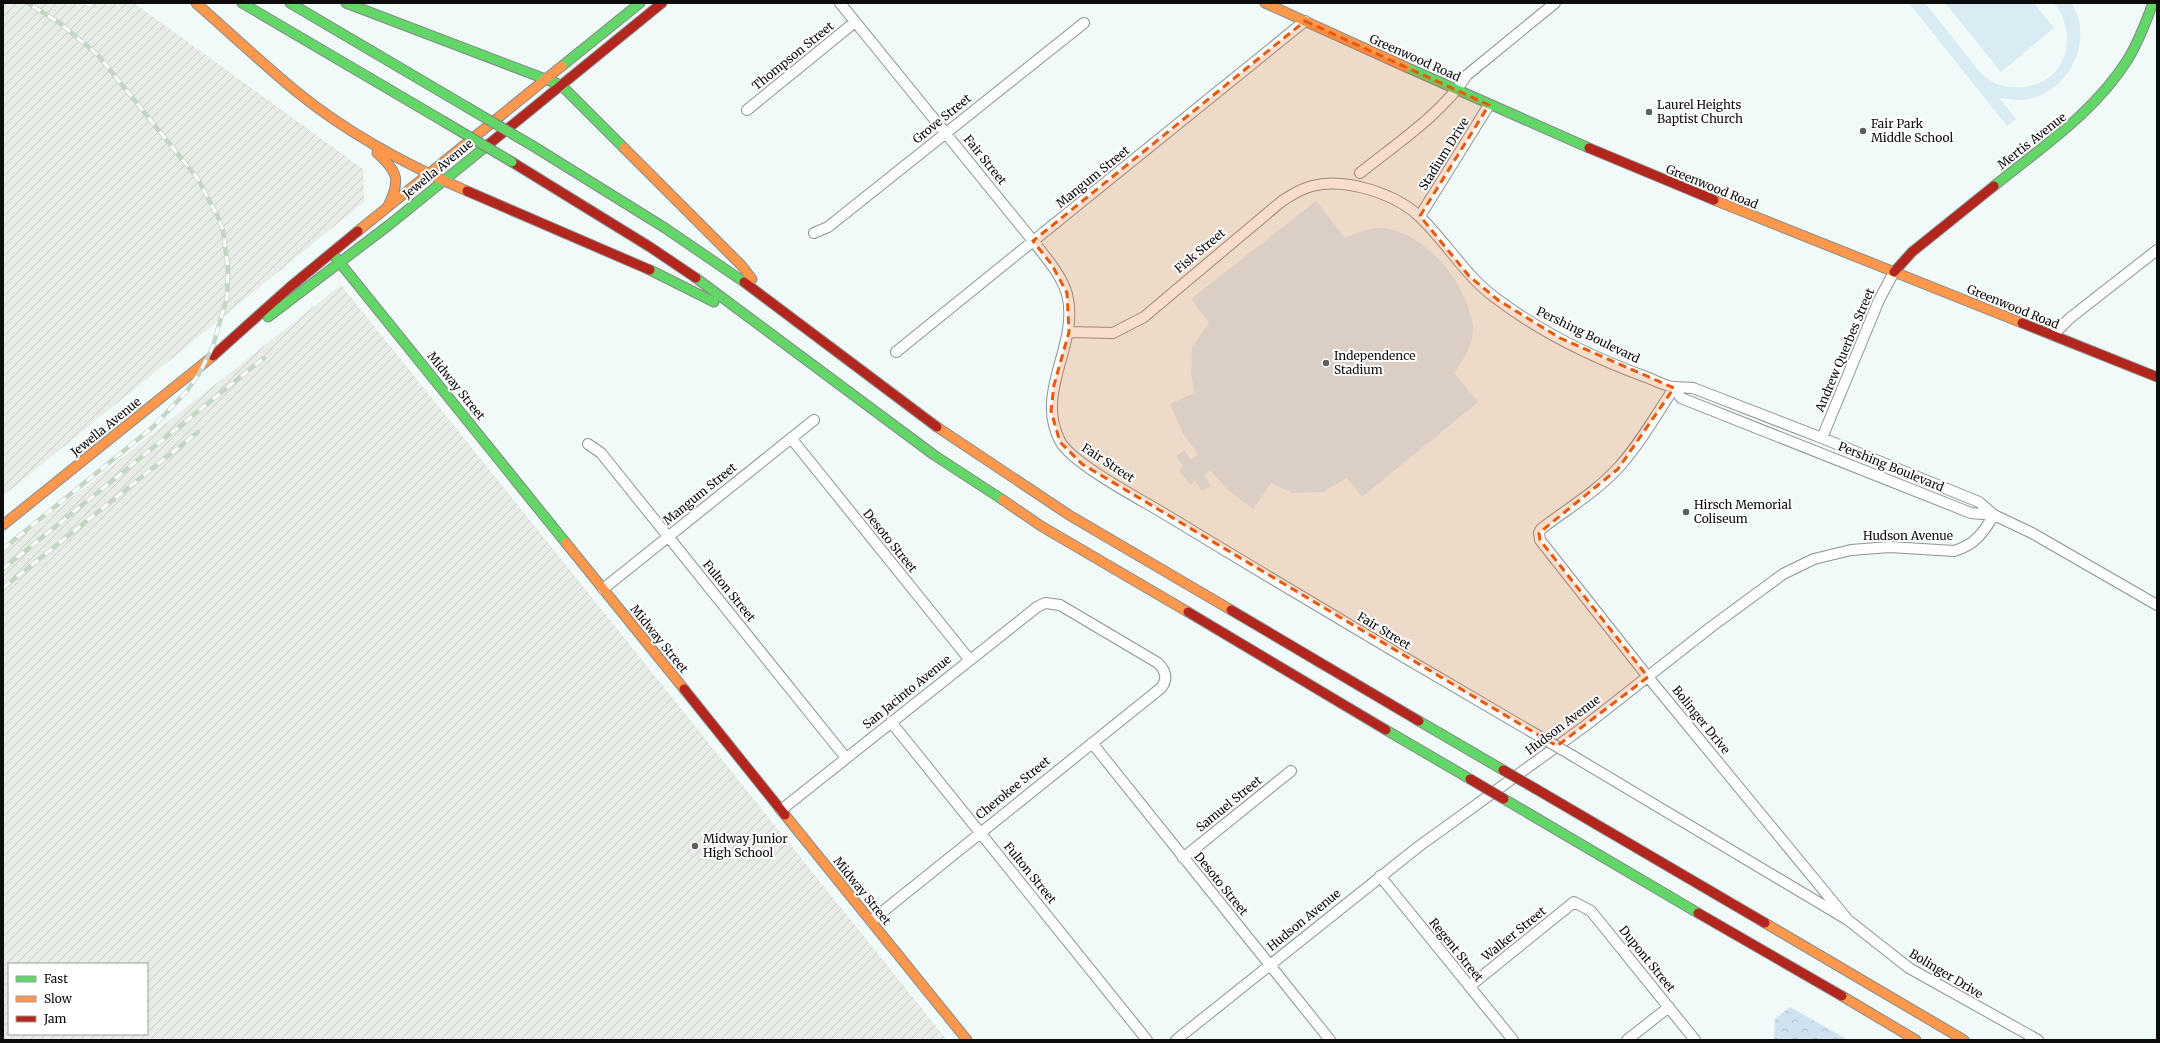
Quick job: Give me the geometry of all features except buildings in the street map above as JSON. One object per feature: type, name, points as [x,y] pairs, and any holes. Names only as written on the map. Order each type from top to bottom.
[{"type":"main road","points":[[196,3],[297,92],[377,153],[396,171],[397,189],[388,206]]},
{"type":"main road","points":[[242,3],[512,162],[650,247],[763,327],[934,455],[1041,526],[1916,1040]]},
{"type":"main road","points":[[290,3],[533,146],[665,228],[769,300],[920,415],[993,466],[1063,511],[1964,1040]]},
{"type":"main road","points":[[346,3],[561,85],[742,266],[769,300]]},
{"type":"main road","name":"Jewella Avenue","points":[[3,525],[224,347],[290,287],[388,206],[640,3]]},
{"type":"main road","name":"Jewella Avenue","points":[[224,347],[284,306],[340,263],[662,3]]},
{"type":"main road","name":"Greenwood Road","points":[[1265,3],[1489,106],[1654,176],[2053,336],[2157,376]]},
{"type":"main road","name":"Mertis Avenue","points":[[1894,272],[1912,252],[2094,105],[2127,63],[2140,37],[2153,3]]},
{"type":"main road","points":[[338,122],[428,174],[625,258],[763,327]]},
{"type":"main road","name":"Midway Street","points":[[332,253],[967,1040]]},
{"type":"street","name":"Fair Street","points":[[840,3],[1034,241],[1052,265],[1067,293],[1069,332],[1054,385],[1051,410],[1060,442],[1082,464],[1400,656],[1573,756]]},
{"type":"street","points":[[1360,173],[1444,104],[1457,90],[1467,75],[1556,3]]},
{"type":"street","name":"Mangum Street","points":[[896,352],[1305,21]]},
{"type":"street","name":"Thompson Street","points":[[747,110],[856,22]]},
{"type":"street","name":"Grove Street","points":[[814,233],[828,227],[1084,23]]},
{"type":"street","name":"Stadium Drive","points":[[1420,216],[1489,106]]},
{"type":"street","name":"Pershing Boulevard","points":[[1348,184],[1360,186],[1389,197],[1420,216],[1444,242],[1469,276],[1498,300],[1560,338],[1618,366],[1674,388],[1693,388],[1822,438],[1979,502],[1994,515],[2032,533],[2157,605]]},
{"type":"street","name":"Fisk Street","points":[[1069,332],[1113,333],[1144,317],[1282,201],[1312,186],[1348,184]]},
{"type":"street","points":[[2053,336],[2070,318],[2157,250]]},
{"type":"street","name":"Andrew Querbes Street","points":[[1822,438],[1879,300],[1894,272]]},
{"type":"street","name":"Pershing Boulevard","points":[[1674,388],[1681,398],[1971,513],[1994,515]]},
{"type":"street","name":"Bolinger Drive","points":[[1674,388],[1632,452],[1618,469],[1602,483],[1541,529],[1539,533],[1540,540],[1648,676],[1848,920]]},
{"type":"street","name":"Mangum Street","points":[[603,589],[814,420]]},
{"type":"street","name":"Desoto Street","points":[[791,438],[969,659]]},
{"type":"street","name":"Fulton Street","points":[[588,444],[601,453],[846,758]]},
{"type":"street","name":"Hudson Avenue","points":[[1176,1040],[1380,876],[1585,726],[1771,582],[1801,565],[1829,555],[1867,548],[1959,550],[1972,544],[1980,537],[1994,515]]},
{"type":"street","name":"San Jacinto Avenue","points":[[781,810],[969,659],[1037,607],[1054,603],[1060,605],[1158,663],[1165,673]]},
{"type":"street","name":"Cherokee Street","points":[[871,921],[1161,688],[1165,681],[1165,673]]},
{"type":"street","name":"Fulton Street","points":[[891,722],[1147,1040]]},
{"type":"street","name":"Desoto Street","points":[[1092,743],[1330,1040]]},
{"type":"street","name":"Bolinger Drive","points":[[1573,756],[1848,920],[1909,968],[2038,1040]]},
{"type":"street","name":"Samuel Street","points":[[1183,858],[1291,771]]},
{"type":"street","name":"Regent Street","points":[[1380,876],[1513,1040]]},
{"type":"street","name":"Walker Street","points":[[1470,986],[1574,902]]},
{"type":"street","name":"Dupont Street","points":[[1574,902],[1591,911],[1695,1040]]},
{"type":"street","points":[[1627,1040],[1669,1007]]},
{"type":"highlighted area","points":[[1305,21],[1489,105],[1420,216],[1469,276],[1498,300],[1560,338],[1674,388],[1618,469],[1539,533],[1540,540],[1648,677],[1557,746],[1082,464],[1060,442],[1051,411],[1054,385],[1069,332],[1067,293],[1052,265],[1033,241]]},
{"type":"shaded area","points":[[3,3],[82,3],[90,7],[94,3],[134,3],[363,169],[364,202],[3,496]]},
{"type":"shaded area","points":[[1909,3],[1925,3],[1980,72],[1986,78],[2001,86],[2022,87],[2037,84],[2049,77],[2058,68],[2064,56],[2067,43],[2066,30],[2062,16],[2054,3],[2072,4],[2079,21],[2079,48],[2075,61],[2068,72],[2059,83],[2048,91],[2036,97],[2023,100],[1999,98],[2016,119],[2007,126]]},
{"type":"shaded area","points":[[1945,3],[2034,3],[2054,28],[2001,72]]},
{"type":"shaded area","name":"Independence Stadium","points":[[1316,201],[1345,238],[1373,228],[1383,228],[1398,232],[1412,238],[1426,247],[1449,271],[1465,300],[1473,327],[1469,347],[1454,373],[1478,402],[1362,497],[1347,478],[1323,492],[1292,493],[1271,483],[1253,509],[1228,490],[1210,470],[1204,475],[1211,486],[1202,491],[1195,481],[1190,485],[1180,471],[1183,467],[1176,457],[1184,450],[1191,460],[1198,454],[1183,434],[1170,404],[1194,393],[1191,372],[1192,347],[1209,323],[1191,299]]},
{"type":"shaded area","points":[[341,285],[947,1040],[3,1040],[3,552]]},
{"type":"green space","points":[[1790,1007],[1848,1040],[1774,1040],[1775,1019]]},
{"type":"railway","points":[[3,549],[153,427],[186,392],[199,374],[213,346],[227,297],[228,269],[223,230],[218,217],[198,179],[98,55],[61,24],[28,3]]},
{"type":"railway","points":[[3,569],[264,358]]},
{"type":"railway","points":[[3,588],[198,432]]},
{"type":"traffic: fast","points":[[242,3],[443,121]]},
{"type":"traffic: fast","points":[[290,3],[465,106]]},
{"type":"traffic: fast","points":[[346,3],[561,85],[624,148]]},
{"type":"traffic: fast","points":[[562,66],[640,3]]},
{"type":"traffic: fast","points":[[1994,186],[2067,128],[2100,96],[2115,78],[2132,52],[2153,3]]},
{"type":"traffic: fast","points":[[1406,67],[1589,148]]},
{"type":"traffic: fast","points":[[465,106],[533,146]]},
{"type":"traffic: fast","points":[[443,121],[512,162]]},
{"type":"traffic: fast","points":[[268,317],[389,225],[489,144]]},
{"type":"traffic: fast","points":[[533,146],[665,228],[744,282]]},
{"type":"traffic: fast","points":[[332,253],[566,543]]},
{"type":"traffic: fast","points":[[650,270],[714,302]]},
{"type":"traffic: fast","points":[[696,278],[934,455],[1003,500]]},
{"type":"traffic: fast","points":[[1419,721],[1503,770]]},
{"type":"traffic: fast","points":[[1386,730],[1470,779]]},
{"type":"traffic: fast","points":[[1504,799],[1698,913]]},
{"type":"traffic: slow","points":[[196,3],[297,92],[336,121],[423,171],[467,191]]},
{"type":"traffic: slow","points":[[1265,3],[1406,67]]},
{"type":"traffic: slow","points":[[358,231],[562,66]]},
{"type":"traffic: slow","points":[[624,148],[742,266],[752,279]]},
{"type":"traffic: slow","points":[[377,153],[393,171],[395,177],[395,189],[388,206]]},
{"type":"traffic: slow","points":[[1714,200],[2022,323]]},
{"type":"traffic: slow","points":[[3,525],[213,356]]},
{"type":"traffic: slow","points":[[937,427],[1069,515],[1231,610]]},
{"type":"traffic: slow","points":[[1003,500],[1041,526],[1188,612]]},
{"type":"traffic: slow","points":[[566,543],[684,689]]},
{"type":"traffic: slow","points":[[785,815],[967,1040]]},
{"type":"traffic: slow","points":[[1765,923],[1964,1040]]},
{"type":"traffic: slow","points":[[1842,996],[1916,1040]]},
{"type":"traffic: jam","points":[[489,144],[662,3]]},
{"type":"traffic: jam","points":[[1589,148],[1714,200]]},
{"type":"traffic: jam","points":[[512,162],[650,247],[696,278]]},
{"type":"traffic: jam","points":[[1894,272],[1912,252],[1994,186]]},
{"type":"traffic: jam","points":[[467,191],[650,270]]},
{"type":"traffic: jam","points":[[213,356],[290,287],[358,231]]},
{"type":"traffic: jam","points":[[744,282],[937,427]]},
{"type":"traffic: jam","points":[[2022,323],[2157,377]]},
{"type":"traffic: jam","points":[[1231,610],[1419,721]]},
{"type":"traffic: jam","points":[[1188,612],[1386,730]]},
{"type":"traffic: jam","points":[[684,689],[785,815]]},
{"type":"traffic: jam","points":[[1503,770],[1536,789]]},
{"type":"traffic: jam","points":[[1470,779],[1504,799]]},
{"type":"traffic: jam","points":[[1536,789],[1765,923]]},
{"type":"traffic: jam","points":[[1698,913],[1842,996]]},
{"type":"place","name":"Laurel Heights Baptist Church","points":[[1649,112]]},
{"type":"place","name":"Fair Park Middle School","points":[[1863,131]]},
{"type":"place","name":"Independence Stadium","points":[[1326,363]]},
{"type":"place","name":"Hirsch Memorial Coliseum","points":[[1686,512]]},
{"type":"place","name":"Midway Junior High School","points":[[695,846]]}]
